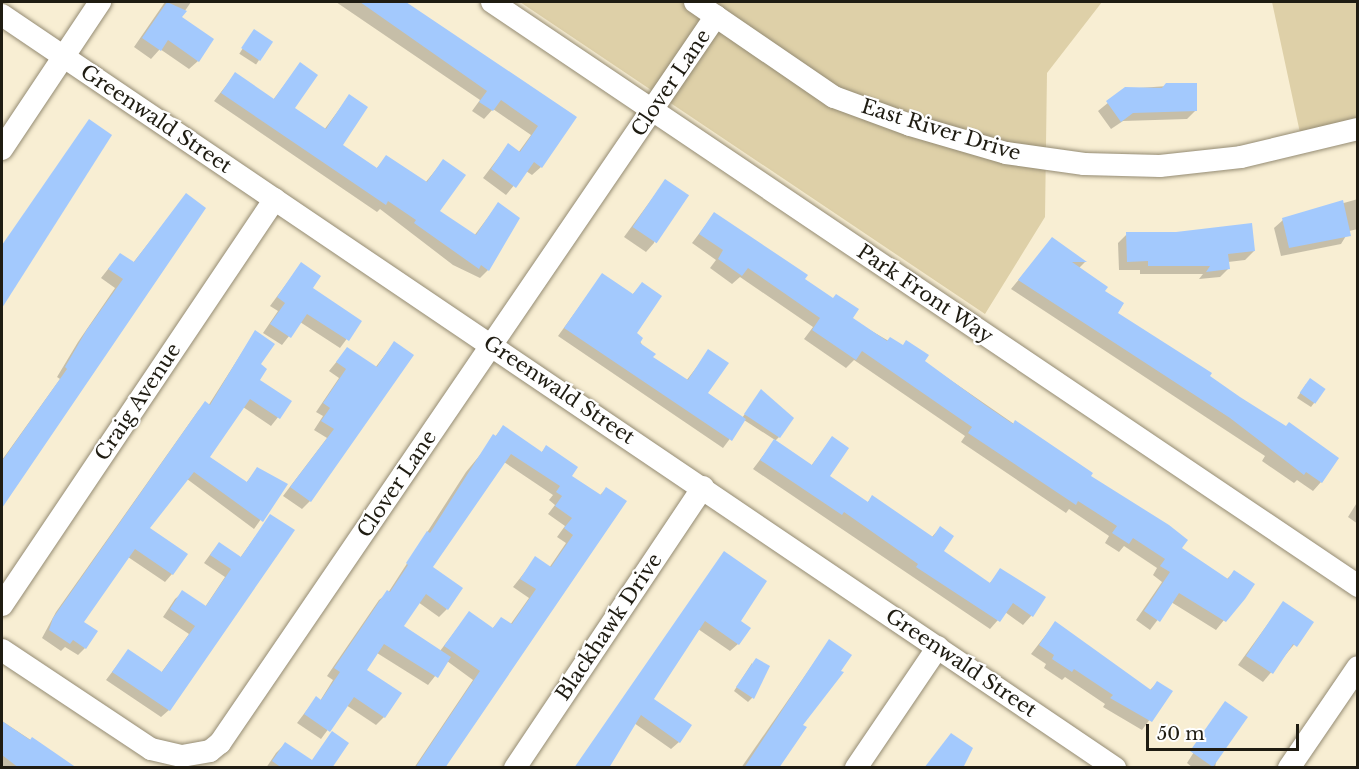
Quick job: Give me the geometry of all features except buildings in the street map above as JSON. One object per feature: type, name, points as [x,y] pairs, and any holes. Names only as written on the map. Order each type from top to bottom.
[{"type":"street","points":[[2,149],[100,2]]},
{"type":"street","name":"Park Front Way","points":[[492,2],[1358,585]]},
{"type":"street","name":"East River Drive","points":[[694,2],[834,97],[910,125],[1006,153],[1084,164],[1160,166],[1241,157],[1358,129]]},
{"type":"street","name":"Greenwald Street","points":[[2,15],[703,487],[1115,768]]},
{"type":"street","name":"Clover Lane","points":[[2,650],[151,749],[182,756],[210,751],[228,732],[716,16]]},
{"type":"street","name":"Craig Avenue","points":[[2,605],[275,199]]},
{"type":"street","name":"Blackhawk Drive","points":[[515,768],[703,487]]},
{"type":"street","points":[[856,768],[938,647]]},
{"type":"street","points":[[1290,768],[1358,667]]},
{"type":"shaded area","points":[[520,2],[1102,2],[1047,73],[1045,217],[985,314]]},
{"type":"shaded area","points":[[1272,2],[1357,2],[1357,129],[1302,142]]}]
